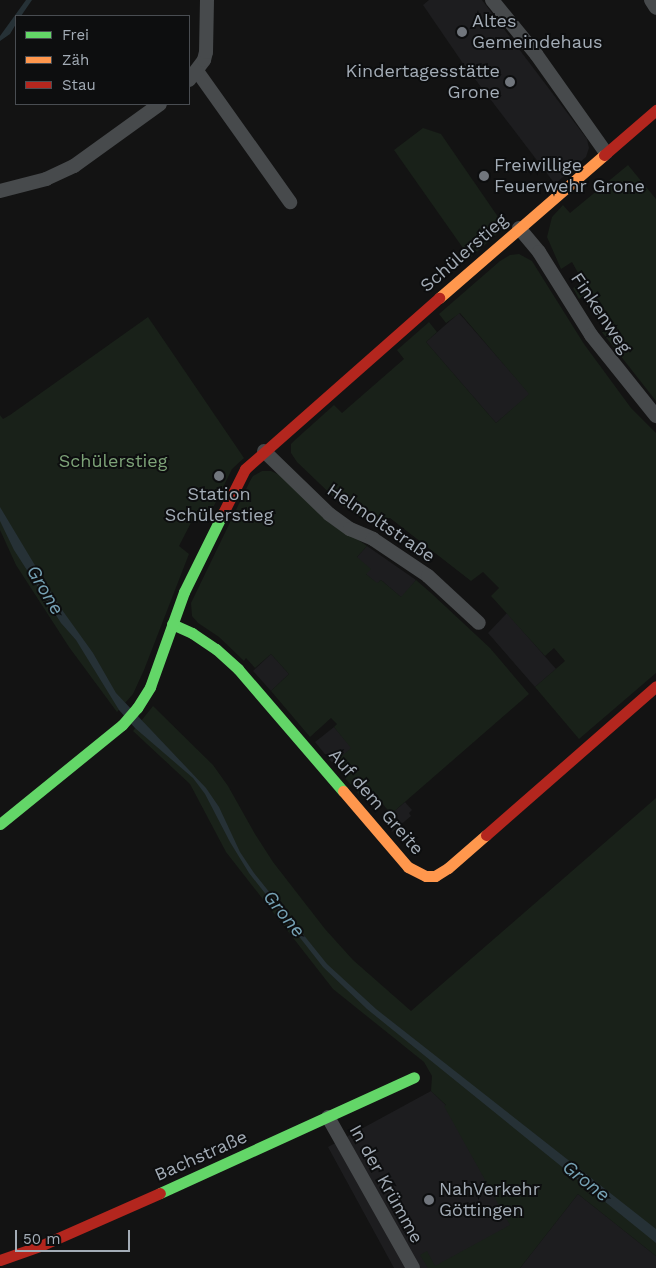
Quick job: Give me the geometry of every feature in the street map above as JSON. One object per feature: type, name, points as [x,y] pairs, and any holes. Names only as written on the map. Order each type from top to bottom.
[{"type":"street","points":[[207,0],[206,52],[193,75],[290,202]]},
{"type":"street","points":[[492,0],[536,54],[606,153]]},
{"type":"street","points":[[651,0],[656,8]]},
{"type":"street","points":[[0,191],[46,178],[74,166],[159,105]]},
{"type":"street","name":"Schülerstieg","points":[[0,824],[77,763],[126,721],[137,708],[150,687],[184,592],[240,474],[330,392],[656,110]]},
{"type":"street","name":"Finkenweg","points":[[519,228],[538,252],[591,335],[656,416]]},
{"type":"street","name":"Helmoltstraße","points":[[264,451],[329,514],[350,529],[373,539],[428,576],[446,590],[479,623]]},
{"type":"street","name":"Auf dem Greite","points":[[172,624],[208,643],[238,669],[408,867],[426,876],[435,876],[448,868],[656,686]]},
{"type":"street","name":"Bachstraße","points":[[0,1260],[40,1246],[99,1221],[328,1118],[414,1077]]},
{"type":"street","name":"In der Krümme","points":[[328,1118],[413,1268]]},
{"type":"shaded area","name":"Kindertagesstätte Grone","points":[[429,0],[482,0],[587,139],[589,148],[586,157],[555,184],[462,62],[423,5]]},
{"type":"shaded area","points":[[459,313],[530,394],[496,423],[426,342]]},
{"type":"shaded area","points":[[367,546],[416,580],[402,598],[381,580],[377,584],[366,574],[357,557]]},
{"type":"shaded area","points":[[507,613],[556,669],[535,687],[488,633]]},
{"type":"shaded area","points":[[271,654],[289,674],[271,691],[253,671]]},
{"type":"shaded area","points":[[334,727],[352,748],[333,764],[315,742]]},
{"type":"shaded area","points":[[405,802],[412,810],[409,813],[411,816],[392,832],[383,821]]},
{"type":"shaded area","points":[[431,1091],[458,1117],[558,1193],[488,1268],[394,1268],[328,1147]]},
{"type":"shaded area","points":[[578,1194],[656,1256],[656,1268],[520,1268]]},
{"type":"green space","points":[[423,128],[441,134],[505,227],[470,258],[394,150]]},
{"type":"green space","points":[[628,165],[656,199],[656,401],[601,331],[613,323],[591,291],[579,299],[573,288],[583,282],[572,262],[561,269],[547,237],[552,217],[563,205],[570,213]]},
{"type":"green space","points":[[519,254],[532,261],[584,344],[631,408],[656,433],[656,673],[579,739],[535,687],[565,661],[554,648],[545,656],[491,596],[499,588],[483,572],[471,581],[390,518],[383,524],[367,511],[360,517],[343,506],[297,462],[291,453],[291,444],[334,405],[342,413],[404,359],[397,350],[429,322],[437,332],[426,342],[496,423],[529,394],[460,313],[446,323],[439,314],[500,261],[510,255]]},
{"type":"green space","name":"Schülerstieg","points":[[148,317],[244,458],[232,469],[208,518],[196,513],[179,546],[189,554],[144,670],[133,694],[117,712],[69,647],[16,565],[0,530],[0,415],[3,419],[10,415]]},
{"type":"green space","points":[[262,471],[271,471],[282,476],[330,521],[367,546],[357,557],[371,569],[366,574],[377,583],[381,580],[401,597],[416,580],[490,648],[529,694],[391,814],[372,791],[363,799],[333,764],[351,748],[334,727],[337,724],[331,718],[310,737],[271,691],[289,674],[271,654],[255,668],[246,658],[244,661],[219,637],[198,623],[192,616],[191,603],[250,481],[253,476]]},
{"type":"green space","points":[[153,706],[213,765],[228,786],[273,862],[325,929],[353,960],[411,1011],[656,798],[656,1256],[578,1194],[520,1268],[428,1268],[420,1255],[427,1251],[435,1266],[510,1225],[444,1106],[446,1105],[431,1091],[432,1076],[424,1062],[333,989],[226,852],[190,784],[133,731]]},
{"type":"water","points":[[26,0],[32,0],[22,15],[15,15]]},
{"type":"water","points":[[15,15],[15,26],[10,34],[0,41],[0,36]]},
{"type":"water","name":"Grone","points":[[0,507],[60,607],[93,653],[116,693],[206,788],[219,807],[240,852],[254,873],[327,964],[376,1009],[656,1229],[656,1243],[367,1009],[323,967],[249,873],[230,842],[205,794],[193,778],[135,728],[119,710],[76,640],[61,623],[14,550],[0,521]]},
{"type":"traffic: fast","points":[[0,824],[122,725],[137,708],[150,687],[184,592],[223,513]]},
{"type":"traffic: fast","points":[[172,624],[192,633],[216,649],[238,669],[343,791]]},
{"type":"traffic: fast","points":[[160,1193],[414,1077]]},
{"type":"traffic: slow","points":[[439,298],[604,155]]},
{"type":"traffic: slow","points":[[343,791],[408,867],[426,876],[435,876],[448,868],[486,835]]},
{"type":"traffic: jam","points":[[604,155],[656,110]]},
{"type":"traffic: jam","points":[[223,513],[245,469],[439,298]]},
{"type":"traffic: jam","points":[[486,835],[656,686]]},
{"type":"traffic: jam","points":[[0,1260],[40,1246],[160,1193]]},
{"type":"place","name":"Altes Gemeindehaus","points":[[462,32]]},
{"type":"place","name":"Kindertagesstätte Grone","points":[[510,82]]},
{"type":"place","name":"Freiwillige Feuerwehr Grone","points":[[484,176]]},
{"type":"place","name":"Station Schülerstieg","points":[[219,476]]},
{"type":"place","name":"NahVerkehr Göttingen","points":[[429,1200]]}]
